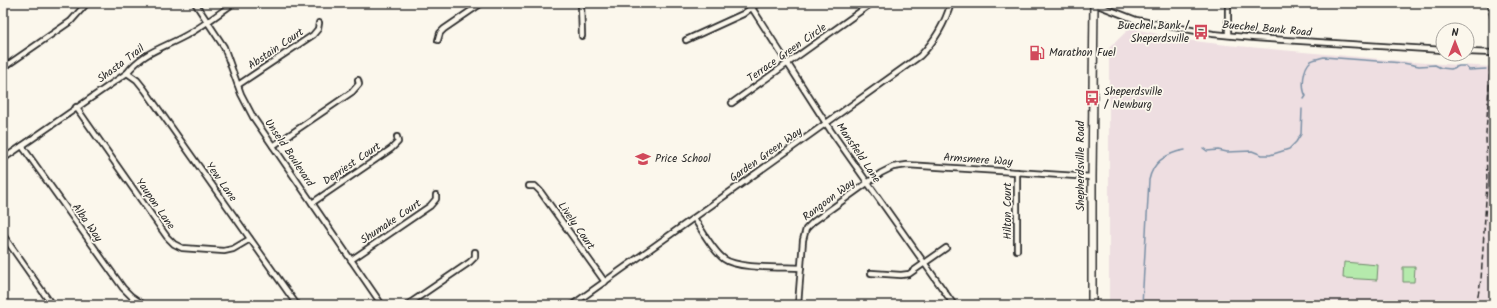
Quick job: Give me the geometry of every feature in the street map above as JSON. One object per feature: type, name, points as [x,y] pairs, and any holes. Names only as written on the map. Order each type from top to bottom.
[{"type":"main road","name":"Shepherdsville Road","points":[[1092,305],[1094,3]]},
{"type":"street","points":[[3,68],[70,21],[87,3]]},
{"type":"street","name":"Unseld Boulevard","points":[[195,3],[227,53],[245,104],[382,305]]},
{"type":"street","name":"Shasta Trail","points":[[3,159],[127,73],[132,67],[149,54],[184,37],[234,3]]},
{"type":"street","points":[[438,40],[440,33],[444,29],[482,3]]},
{"type":"street","points":[[581,3],[582,36]]},
{"type":"street","points":[[686,40],[743,14],[758,3]]},
{"type":"street","name":"Terrace Green Circle","points":[[732,103],[872,3]]},
{"type":"street","name":"Garden Green Way","points":[[572,305],[920,56],[934,40],[951,3]]},
{"type":"street","name":"Buechel Bank Road","points":[[1094,3],[1136,20],[1228,35],[1435,49]]},
{"type":"street","points":[[1228,3],[1228,35]]},
{"type":"street","name":"Mansfield Lane","points":[[752,8],[867,183],[954,305]]},
{"type":"street","name":"Abstain Court","points":[[238,85],[313,35],[318,29],[320,23]]},
{"type":"street","points":[[1475,52],[1494,53]]},
{"type":"street","name":"Yew Lane","points":[[127,73],[137,80],[145,90],[297,305]]},
{"type":"street","points":[[273,146],[352,92],[359,84],[358,80]]},
{"type":"street","name":"Yaupon Lane","points":[[76,107],[167,237],[174,244],[186,248],[229,251],[250,239]]},
{"type":"street","name":"Depriest Court","points":[[312,203],[391,149],[398,142],[397,137]]},
{"type":"street","name":"Alba Way","points":[[22,146],[123,288],[143,305]]},
{"type":"street","name":"Armsmere Way","points":[[867,183],[888,168],[899,165],[1092,177]]},
{"type":"street","name":"Hilton Court","points":[[1017,172],[1017,250]]},
{"type":"street","name":"Rangoon Way","points":[[798,305],[802,240],[806,229],[813,222],[867,183]]},
{"type":"street","name":"Lively Court","points":[[529,186],[535,186],[540,191],[605,282]]},
{"type":"street","name":"Shumake Court","points":[[351,260],[430,206],[436,199],[436,195]]},
{"type":"street","points":[[694,218],[718,252],[727,261],[742,265],[801,268]]},
{"type":"street","points":[[3,235],[52,305]]},
{"type":"street","points":[[871,273],[905,275],[946,248]]},
{"type":"street","points":[[407,305],[470,262],[475,257],[475,252]]},
{"type":"shaded area","points":[[1130,28],[1186,40],[1227,45],[1425,63],[1494,67],[1494,305],[1109,305],[1109,48]]},
{"type":"green space","points":[[1344,262],[1378,265],[1377,280],[1343,278]]},
{"type":"green space","points":[[1403,267],[1415,267],[1414,282],[1403,282]]},
{"type":"waterway","points":[[1304,99],[1306,96],[1303,83],[1306,68],[1311,61],[1324,57],[1403,63],[1419,66],[1435,65],[1441,68],[1451,69],[1459,66],[1465,66],[1469,70],[1486,69]]},
{"type":"waterway","points":[[1203,148],[1207,151],[1252,151],[1262,155],[1270,155],[1289,149],[1301,134],[1302,109]]},
{"type":"waterway","points":[[1142,305],[1149,180],[1157,163],[1172,153],[1185,150]]},
{"type":"railway","points":[[1476,305],[1481,280],[1487,184],[1486,134],[1492,39],[1491,21],[1487,3]]},
{"type":"place","name":"Buechel Bank / Sheperdsville","points":[[1201,32]]},
{"type":"place","name":"Marathon Fuel","points":[[1037,53]]},
{"type":"place","name":"Sheperdsville / Newburg","points":[[1092,98]]},
{"type":"place","name":"Price School","points":[[643,159]]}]
